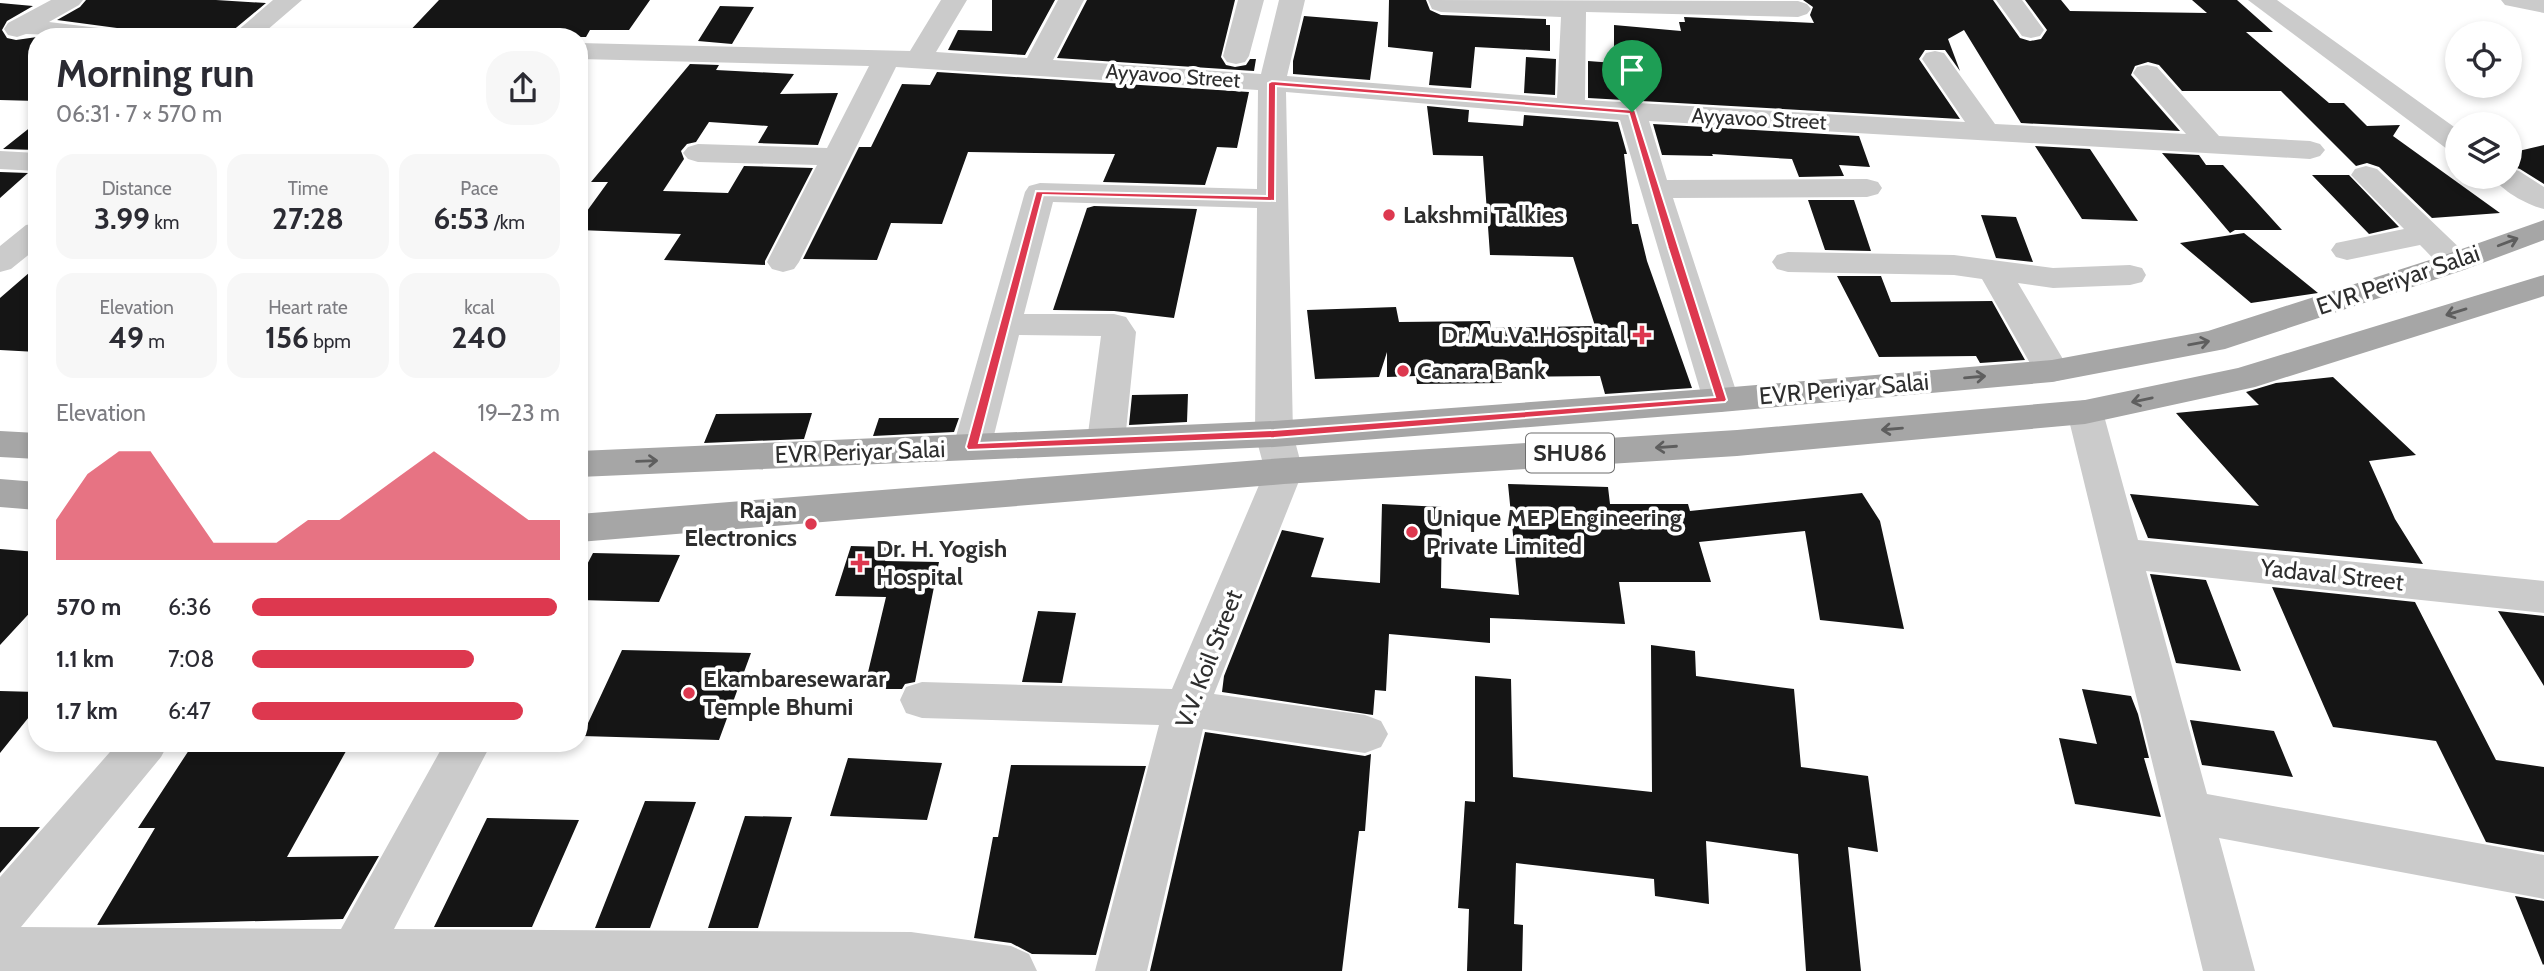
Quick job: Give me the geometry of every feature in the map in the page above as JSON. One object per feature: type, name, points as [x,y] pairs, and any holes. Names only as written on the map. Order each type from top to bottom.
[{"type":"main road","name":"EVR Periyar Salai","points":[[588,531],[1721,400],[2052,371],[2213,341],[2456,262],[2544,229]]},
{"type":"main road","name":"EVR Periyar Salai","points":[[588,464],[1106,441],[1279,452],[1737,443],[2085,412],[2242,379],[2544,285]]},
{"type":"main road","points":[[0,444],[28,446]]},
{"type":"main road","points":[[0,493],[28,495]]},
{"type":"street","points":[[11,32],[69,0]]},
{"type":"street","points":[[256,0],[288,1]]},
{"type":"street","points":[[282,28],[315,0]]},
{"type":"street","points":[[918,59],[954,0]]},
{"type":"street","points":[[1036,66],[1071,0]]},
{"type":"street","points":[[1236,56],[1251,0]]},
{"type":"street","points":[[1279,452],[1271,199],[1275,71],[1292,0]]},
{"type":"street","points":[[1441,0],[1441,4],[1798,9]]},
{"type":"street","points":[[2008,0],[2031,30]]},
{"type":"street","points":[[2261,0],[2445,134]]},
{"type":"street","points":[[2514,0],[2544,5]]},
{"type":"street","points":[[254,28],[288,1]]},
{"type":"street","points":[[1571,107],[1574,5]]},
{"type":"street","points":[[1141,49],[1236,56],[1275,71]]},
{"type":"street","name":"Ayyavoo Street","points":[[588,51],[1275,71],[1632,112],[2310,150]]},
{"type":"street","points":[[783,262],[887,58]]},
{"type":"street","points":[[1935,59],[1986,132]]},
{"type":"street","points":[[2147,73],[2210,144]]},
{"type":"street","points":[[1632,112],[1721,400]]},
{"type":"street","points":[[698,153],[836,157]]},
{"type":"street","points":[[0,160],[28,162]]},
{"type":"street","points":[[2366,175],[2456,262]]},
{"type":"street","points":[[2522,186],[2544,200]]},
{"type":"street","points":[[1655,189],[1867,188]]},
{"type":"street","points":[[972,447],[1040,192],[1271,199]]},
{"type":"street","points":[[17,246],[28,223]]},
{"type":"street","points":[[2347,250],[2426,233]]},
{"type":"street","points":[[1788,262],[1954,265],[2053,278],[2130,275]]},
{"type":"street","points":[[1994,270],[2052,371]]},
{"type":"street","points":[[1004,324],[1114,326],[1119,332],[1106,441]]},
{"type":"street","points":[[2085,412],[2229,971]]},
{"type":"street","name":"V.V. Koil Street","points":[[1121,971],[1186,708],[1279,452]]},
{"type":"street","name":"Yadaval Street","points":[[2120,553],[2544,597]]},
{"type":"street","points":[[922,700],[1186,708],[1365,734]]},
{"type":"street","points":[[0,914],[138,752]]},
{"type":"street","points":[[350,962],[464,752]]},
{"type":"street","points":[[2190,812],[2544,877]]},
{"type":"street","points":[[0,951],[350,962],[910,963],[1011,971]]},
{"type":"building","points":[[86,0],[216,0],[266,3],[236,28],[117,28],[57,20],[80,7]]},
{"type":"building","points":[[439,0],[650,0],[629,30],[590,30],[588,34],[588,28],[413,28]]},
{"type":"building","points":[[992,0],[1055,0],[1025,55],[948,50],[958,30],[992,31]]},
{"type":"building","points":[[1087,0],[1235,0],[1221,57],[1226,65],[1235,67],[1246,65],[1250,59],[1256,59],[1254,71],[1057,58]]},
{"type":"building","points":[[1389,0],[1426,0],[1430,10],[1441,15],[1546,19],[1546,25],[1550,25],[1550,51],[1475,47],[1471,88],[1429,85],[1433,52],[1388,47]]},
{"type":"building","points":[[1803,0],[1993,0],[2020,38],[2030,41],[2041,39],[2047,30],[2025,0],[2061,0],[2070,11],[2207,13],[2192,0],[2237,0],[2273,32],[2246,32],[2329,103],[2344,103],[2367,126],[2400,125],[2393,136],[2445,173],[2445,189],[2467,189],[2500,213],[2432,218],[2379,167],[2367,163],[2356,166],[2281,91],[2182,91],[2159,65],[2148,62],[2135,66],[2131,75],[2180,131],[2021,123],[1964,30],[1948,39],[1960,71],[1945,50],[1925,50],[1919,59],[1960,119],[1588,98],[1588,61],[1614,63],[1614,25],[1681,31],[1679,22],[1685,22],[1684,17],[1814,23],[1810,15],[1813,7]]},
{"type":"building","points":[[0,3],[33,6],[7,21],[2,30],[7,38],[28,38],[28,101],[0,100]]},
{"type":"building","points":[[720,6],[754,7],[732,44],[698,41]]},
{"type":"building","points":[[1304,16],[1378,22],[1370,80],[1293,74],[1293,61]]},
{"type":"building","points":[[1526,57],[1556,59],[1555,95],[1524,93]]},
{"type":"building","points":[[690,64],[719,65],[716,70],[794,74],[780,94],[838,93],[818,145],[758,143],[768,126],[709,122],[696,142],[687,144],[681,151],[684,159],[663,191],[728,193],[744,166],[813,168],[765,265],[664,260],[681,234],[588,230],[588,210],[608,182],[591,182]]},
{"type":"building","points":[[937,72],[1249,92],[1237,148],[1217,147],[1205,185],[1103,182],[1115,154],[968,152],[942,224],[891,223],[877,260],[803,259],[859,147],[871,147],[902,84],[930,85]]},
{"type":"building","points":[[1427,106],[1469,110],[1468,122],[1523,126],[1524,115],[1618,122],[1627,154],[1624,154],[1632,224],[1638,224],[1647,261],[1692,388],[1605,394],[1600,376],[1501,377],[1502,383],[1417,384],[1416,376],[1387,377],[1387,352],[1379,377],[1315,379],[1307,310],[1396,307],[1399,322],[1490,321],[1491,328],[1595,326],[1573,257],[1490,255],[1483,156],[1433,155]]},
{"type":"building","points":[[1653,124],[1859,136],[1870,167],[1839,165],[1844,176],[1799,177],[1792,159],[1712,154],[1713,156],[1662,155]]},
{"type":"building","points":[[28,129],[28,150],[3,149]]},
{"type":"building","points":[[2544,145],[2544,184],[2522,170],[2522,150]]},
{"type":"building","points":[[2035,146],[2090,149],[2138,221],[2082,219]]},
{"type":"building","points":[[2162,153],[2199,155],[2206,165],[2223,165],[2282,230],[2235,230],[2230,233]]},
{"type":"building","points":[[0,172],[28,173],[0,198]]},
{"type":"building","points":[[2312,175],[2349,175],[2399,227],[2369,234]]},
{"type":"building","points":[[1808,200],[1854,200],[1871,251],[1825,250]]},
{"type":"building","points":[[1087,208],[1197,209],[1174,318],[1114,311],[1053,310]]},
{"type":"building","points":[[1981,215],[2016,217],[2033,262],[1996,258]]},
{"type":"building","points":[[2244,233],[2318,293],[2251,303],[2180,243]]},
{"type":"building","points":[[28,274],[28,352],[0,350],[0,298]]},
{"type":"building","points":[[1837,276],[1881,276],[1891,302],[1992,301],[2025,360],[1980,363],[1976,356],[1879,357]]},
{"type":"building","points":[[2333,377],[2416,455],[2369,461],[2395,519],[2423,564],[2148,538],[2130,494],[2259,506],[2176,413],[2259,405],[2246,392],[2276,383]]},
{"type":"building","points":[[1188,394],[1187,422],[1129,425],[1132,395]]},
{"type":"building","points":[[812,413],[804,439],[704,443],[716,414]]},
{"type":"building","points":[[879,418],[959,418],[954,432],[873,436]]},
{"type":"building","points":[[1508,484],[1608,487],[1610,504],[1688,504],[1690,511],[1862,493],[1880,521],[1904,629],[1820,620],[1805,531],[1699,542],[1711,582],[1619,582],[1625,624],[1490,618],[1490,643],[1389,634],[1386,691],[1375,690],[1373,715],[1222,692],[1224,676],[1282,530],[1324,538],[1311,577],[1380,583],[1382,504],[1442,507],[1441,588],[1519,595]]},
{"type":"building","points":[[851,546],[889,547],[885,561],[939,562],[915,682],[905,684],[902,689],[864,689],[886,597],[835,596]]},
{"type":"building","points":[[0,549],[28,551],[28,615],[0,645]]},
{"type":"building","points":[[593,553],[680,555],[659,602],[588,600],[588,563]]},
{"type":"building","points":[[2150,574],[2206,580],[2241,671],[2176,663]]},
{"type":"building","points":[[2272,587],[2415,602],[2496,760],[2544,767],[2544,852],[2486,842],[2436,741],[2333,727]]},
{"type":"building","points":[[1038,611],[1076,613],[1062,683],[1022,682]]},
{"type":"building","points":[[2498,611],[2544,616],[2544,686]]},
{"type":"building","points":[[1651,645],[1695,651],[1696,676],[1794,689],[1801,767],[1868,776],[1878,852],[1848,847],[1861,971],[1806,971],[1798,854],[1706,841],[1709,904],[1655,896],[1654,879],[1516,863],[1514,924],[1523,925],[1522,971],[1467,971],[1469,909],[1458,908],[1465,801],[1475,802],[1475,676],[1511,679],[1513,777],[1652,792]]},
{"type":"building","points":[[622,650],[751,653],[719,740],[588,736],[588,723]]},
{"type":"building","points":[[2082,689],[2131,696],[2149,758],[2144,758],[2161,817],[2075,804],[2059,738],[2097,744]]},
{"type":"building","points":[[0,691],[28,692],[28,718],[0,753]]},
{"type":"building","points":[[2190,720],[2274,731],[2293,777],[2202,765]]},
{"type":"building","points":[[1205,732],[1365,756],[1371,754],[1365,831],[1359,831],[1342,971],[1150,971]]},
{"type":"building","points":[[188,752],[346,752],[287,857],[379,856],[343,919],[97,925],[155,828],[138,828]]},
{"type":"building","points":[[848,758],[942,763],[927,820],[830,816]]},
{"type":"building","points":[[1011,765],[1146,766],[1096,955],[1032,954],[1011,943],[974,938],[993,837],[998,837]]},
{"type":"building","points":[[645,801],[696,802],[650,928],[595,928]]},
{"type":"building","points":[[745,816],[792,817],[758,928],[708,928]]},
{"type":"building","points":[[487,818],[579,820],[532,927],[434,927]]},
{"type":"building","points":[[0,827],[40,827],[0,873]]},
{"type":"building","points":[[2515,896],[2544,901],[2543,965]]},
{"type":"place","name":"Lakshmi Talkies","points":[[1389,215]]},
{"type":"place","name":"Dr.Mu.Va.Hospital","points":[[1642,335]]},
{"type":"place","name":"Canara Bank","points":[[1403,371]]},
{"type":"place","name":"Rajan Electronics","points":[[811,524]]},
{"type":"place","name":"Unique MEP Engineering Private Limited","points":[[1412,532]]},
{"type":"place","name":"Dr. H. Yogish Hospital","points":[[860,563]]},
{"type":"place","name":"Ekambaresewarar Temple Bhumi","points":[[689,693]]},
{"type":"route","points":[[1272,83],[1632,112],[1721,400],[1274,434],[972,447],[1040,192],[1271,199],[1272,83]]}]
